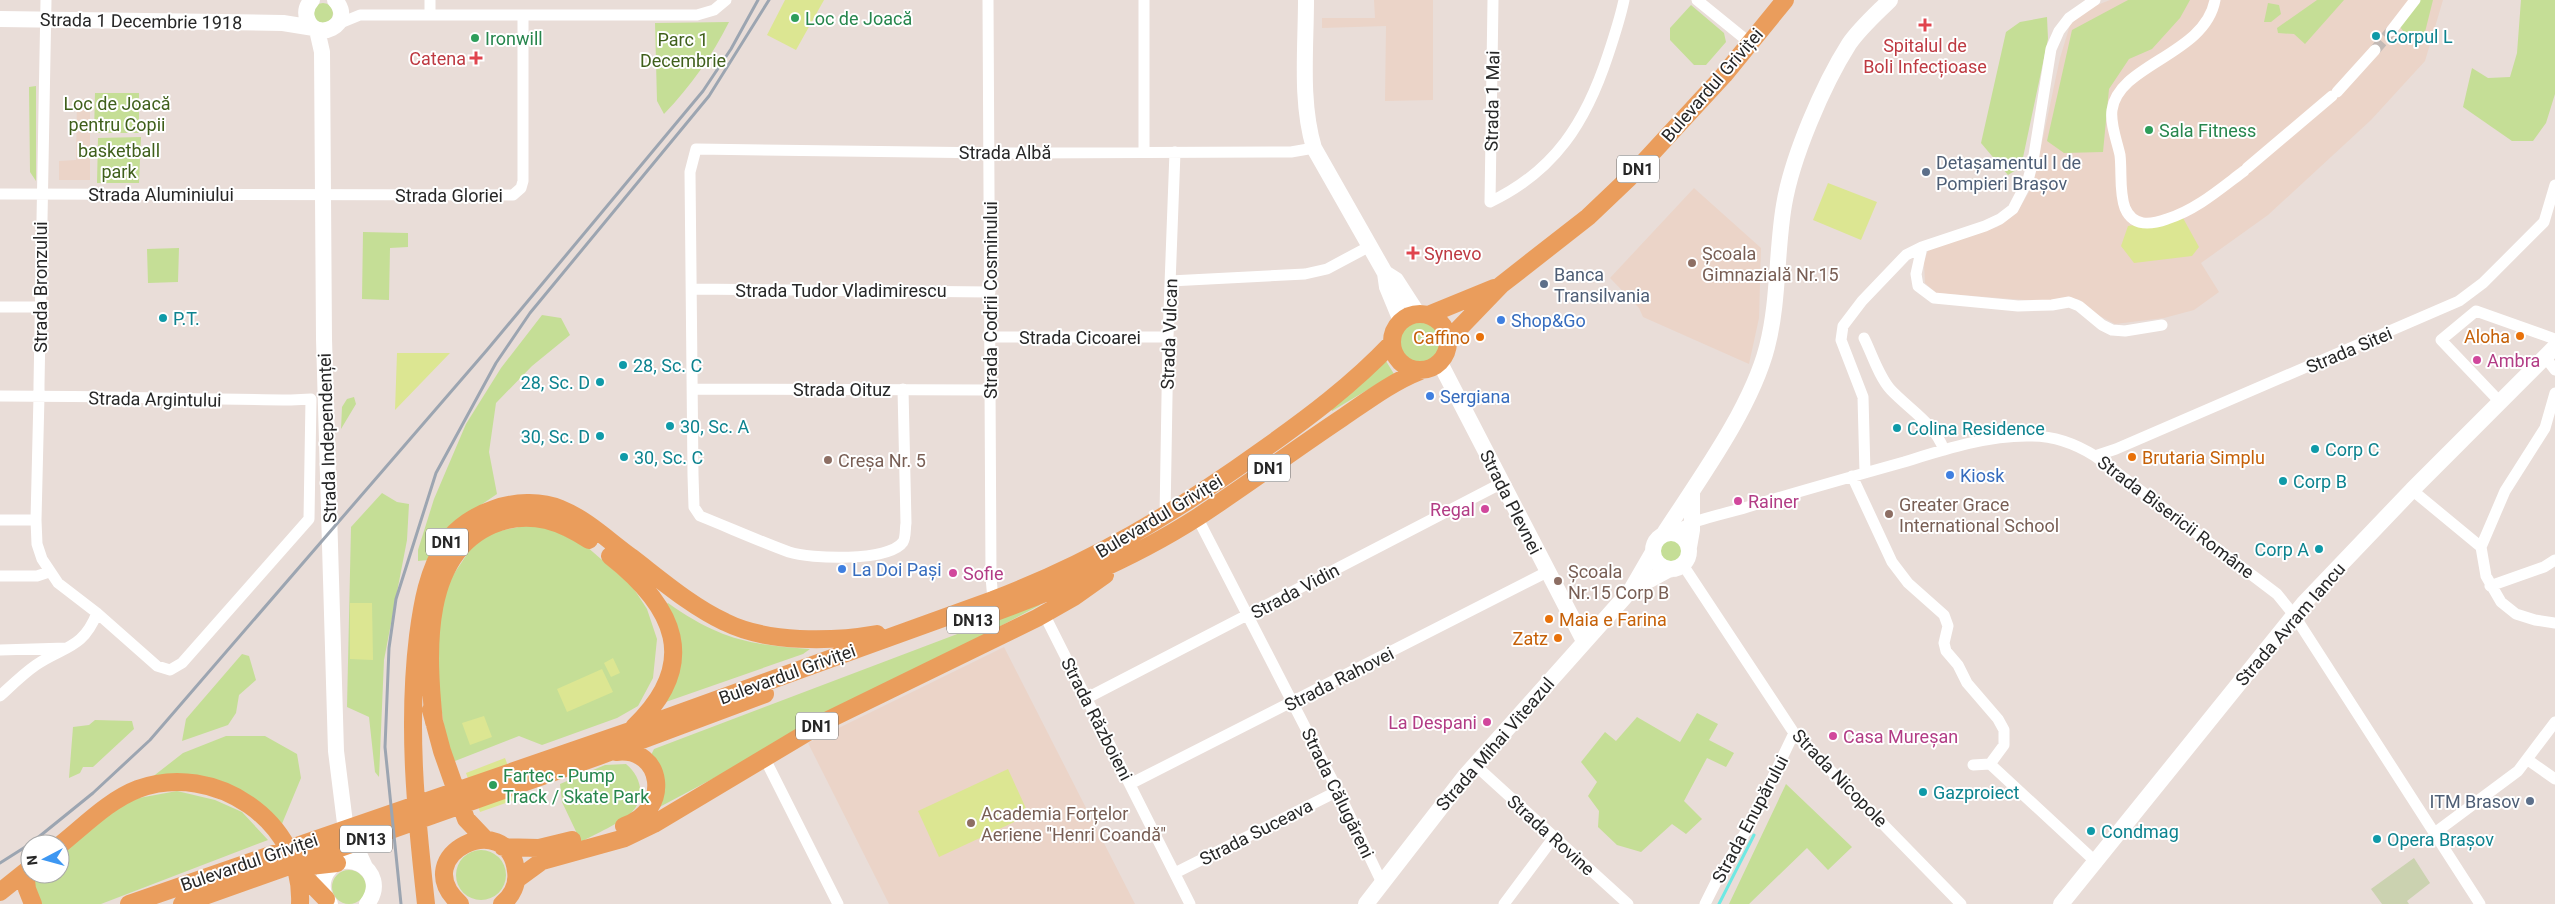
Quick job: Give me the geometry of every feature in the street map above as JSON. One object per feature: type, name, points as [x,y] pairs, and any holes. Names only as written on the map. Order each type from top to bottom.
[{"type":"main road","name":"Bulevardul Griviței","points":[[1448,340],[1501,285],[1580,223],[1629,178],[1694,109],[1785,0]]},
{"type":"main road","name":"Bulevardul Griviței","points":[[1423,314],[1501,285]]},
{"type":"main road","name":"DN1","points":[[1392,343],[1394,331],[1401,321],[1423,314]]},
{"type":"main road","points":[[1423,314],[1442,324],[1448,340]]},
{"type":"main road","name":"DN1","points":[[1420,371],[1430,369],[1440,363],[1446,353],[1448,340]]},
{"type":"main road","name":"Bulevardul Griviței","points":[[186,903],[540,769],[630,731],[993,600],[1108,549],[1165,517],[1325,405],[1358,378],[1392,343]]},
{"type":"main road","points":[[1392,343],[1397,359],[1403,365],[1420,371]]},
{"type":"main road","name":"Bulevardul Griviței","points":[[130,904],[540,769],[599,756],[828,671],[1026,602],[1115,564],[1198,517],[1372,398],[1404,377],[1420,371]]},
{"type":"main road","name":"DN1","points":[[426,904],[414,785],[411,710],[419,630],[436,560],[446,542],[475,517],[501,506],[538,503],[553,506],[572,515],[675,592],[713,616],[745,630],[796,637],[837,638],[924,625]]},
{"type":"main road","points":[[434,722],[430,674],[431,644],[440,583],[449,562],[460,547],[482,529],[505,520],[529,517],[557,522],[592,542],[643,584],[656,600],[666,619],[673,652],[671,668],[657,702],[630,731]]},
{"type":"main road","name":"Bulevardul Griviței","points":[[516,880],[542,861],[637,833],[828,720],[1044,614],[1104,577],[1115,564]]},
{"type":"main road","points":[[429,583],[424,623],[423,664],[434,722],[466,819],[485,839],[503,847],[550,846],[628,825],[648,812],[653,805],[656,789],[652,770],[644,759],[625,752],[599,756]]},
{"type":"main road","points":[[70,837],[126,795],[155,784],[186,782],[224,790],[257,810],[280,838],[294,867],[300,885],[300,904]]},
{"type":"main road","points":[[444,904],[447,863],[459,846],[466,819]]},
{"type":"main road","points":[[459,846],[466,842],[485,839]]},
{"type":"main road","points":[[502,904],[511,894],[516,880],[514,862],[503,847]]},
{"type":"main road","points":[[294,867],[340,862]]},
{"type":"main road","points":[[294,867],[326,896]]},
{"type":"main road","points":[[0,892],[20,876]]},
{"type":"main road","points":[[27,884],[26,889],[33,904]]},
{"type":"main road","points":[[446,884],[451,896],[460,904]]},
{"type":"street","name":"Strada Bronzului","points":[[46,0],[41,194],[37,544],[49,572],[58,583],[97,613],[157,666],[170,670]]},
{"type":"street","points":[[430,0],[430,15]]},
{"type":"street","points":[[309,4],[307,18],[325,28],[358,15],[697,15],[714,10],[726,0]]},
{"type":"street","name":"Strada Codrii Cosminului","points":[[988,0],[991,578],[993,600]]},
{"type":"street","points":[[1144,0],[1144,152]]},
{"type":"street","points":[[1306,0],[1306,98],[1309,127],[1314,148],[1385,272],[1387,286],[1401,321]]},
{"type":"street","name":"Strada 1 Mai","points":[[1493,0],[1490,202],[1531,179],[1570,138],[1597,87],[1620,20],[1624,0]]},
{"type":"street","points":[[1696,0],[1750,43]]},
{"type":"street","points":[[1692,492],[1700,508],[1713,518],[1704,526],[1684,558],[1659,565],[1653,552],[1656,542],[1668,534],[1692,492],[1754,386],[1767,348],[1772,323],[1784,205],[1795,162],[1806,134],[1829,82],[1849,45],[1890,0]]},
{"type":"street","points":[[1865,473],[1863,397],[1840,334],[1862,301],[1906,255],[1922,247],[1985,226],[2000,219],[2013,209],[2028,180],[2033,160],[2051,48],[2058,31],[2069,18],[2095,0]]},
{"type":"street","points":[[2216,0],[2208,23],[2197,34],[2123,88],[2115,98],[2112,111],[2120,154],[2123,204],[2127,213],[2134,221],[2144,224],[2157,222],[2206,200],[2335,94],[2374,50]]},
{"type":"street","points":[[2391,31],[2415,0]]},
{"type":"street","points":[[337,2],[358,15]]},
{"type":"street","name":"Strada Independenței","points":[[337,2],[341,14],[325,28],[322,52],[321,194],[335,719],[339,780],[345,823],[340,862]]},
{"type":"street","points":[[283,23],[296,17],[309,4]]},
{"type":"street","name":"Strada Gloriei","points":[[321,194],[508,196],[518,192],[523,181],[523,15]]},
{"type":"street","name":"Strada 1 Decembrie 1918","points":[[0,20],[283,23],[325,28]]},
{"type":"street","name":"Strada Albă","points":[[692,289],[690,172],[696,149],[990,153],[1291,152],[1314,148]]},
{"type":"street","name":"Strada Vulcan","points":[[1165,517],[1168,337],[1175,152]]},
{"type":"street","name":"Strada Sitei","points":[[2095,456],[2125,445],[2445,308],[2471,293],[2544,222],[2555,185]]},
{"type":"street","name":"Strada Aluminiului","points":[[0,194],[321,194]]},
{"type":"street","points":[[2544,222],[2555,226]]},
{"type":"street","points":[[1170,282],[1305,274],[1327,269],[1370,246]]},
{"type":"street","points":[[1922,247],[1916,274],[1918,286],[1934,298],[2018,306],[2052,306],[2069,302],[2079,306],[2102,325],[2112,330],[2125,331],[2162,325]]},
{"type":"street","points":[[1385,272],[1396,280],[1423,314]]},
{"type":"street","points":[[692,289],[694,499],[696,512],[700,516],[788,552],[831,557],[888,552],[904,540],[906,523],[903,390]]},
{"type":"street","name":"Strada Tudor Vladimirescu","points":[[692,289],[990,292]]},
{"type":"street","points":[[0,307],[41,307]]},
{"type":"street","points":[[2500,402],[2441,340],[2476,310],[2555,339]]},
{"type":"street","name":"Strada Cicoarei","points":[[991,337],[1168,337]]},
{"type":"street","points":[[1864,338],[1890,389],[1922,417],[1939,437],[1944,450]]},
{"type":"street","points":[[2550,352],[2555,370]]},
{"type":"street","name":"Strada Avram Iancu","points":[[2061,904],[2097,863],[2294,615],[2412,490],[2550,352]]},
{"type":"street","name":"Strada Plevnei","points":[[1440,363],[1584,641]]},
{"type":"street","name":"Strada Oituz","points":[[693,389],[991,390]]},
{"type":"street","points":[[2555,393],[2545,428],[2505,491],[2481,548],[2483,566],[2490,586],[2501,602],[2516,614],[2535,620],[2555,623]]},
{"type":"street","name":"Strada Argintului","points":[[0,396],[311,399]]},
{"type":"street","name":"Strada Independenței","points":[[170,670],[182,663],[309,519],[311,399]]},
{"type":"street","name":"Strada Bisericii Române","points":[[1668,534],[1692,522],[1713,518],[1944,450],[2000,438],[2028,436],[2059,439],[2095,456],[2277,594],[2294,615],[2436,832],[2480,904]]},
{"type":"street","points":[[1852,476],[1892,562],[1908,583],[1944,615],[1948,626],[1944,642],[1946,652],[1958,665],[1967,683],[1998,719],[2004,730],[2004,745],[1990,764],[1973,766]]},
{"type":"street","name":"Strada Vidin","points":[[1087,698],[1502,483]]},
{"type":"street","points":[[2412,490],[2481,548]]},
{"type":"street","points":[[1684,558],[1692,522],[1692,492]]},
{"type":"street","name":"Strada Călugăreni","points":[[1198,517],[1338,790],[1382,883]]},
{"type":"street","points":[[0,520],[36,520]]},
{"type":"street","points":[[1668,534],[1683,538],[1684,558]]},
{"type":"street","name":"Strada Mihai Viteazul","points":[[1366,904],[1474,764],[1631,590],[1653,552]]},
{"type":"street","name":"Strada Mihai Viteazul","points":[[1631,590],[1668,570],[1684,558]]},
{"type":"street","name":"Strada Nicopole","points":[[1684,558],[1794,733],[1961,904]]},
{"type":"street","points":[[2490,586],[2544,567],[2555,560]]},
{"type":"street","points":[[0,576],[37,576],[49,572]]},
{"type":"street","name":"Strada Rahovei","points":[[1130,784],[1547,572]]},
{"type":"street","points":[[0,696],[38,664],[68,648],[88,632],[97,613]]},
{"type":"street","name":"Strada Războieni","points":[[1044,614],[1190,904]]},
{"type":"street","points":[[0,650],[68,648]]},
{"type":"street","points":[[2436,832],[2506,782],[2528,760],[2555,722]]},
{"type":"street","name":"Strada Enupărului","points":[[1706,904],[1719,876],[1751,823],[1794,733]]},
{"type":"street","points":[[764,757],[838,904]]},
{"type":"street","points":[[2528,760],[2555,779]]},
{"type":"street","name":"Strada Rovine","points":[[1474,764],[1628,904]]},
{"type":"street","points":[[1990,764],[2097,863]]},
{"type":"street","name":"Strada Suceava","points":[[1175,873],[1338,790]]},
{"type":"street","name":"Strada Independenței","points":[[345,823],[365,867],[373,879],[374,889],[370,902]]},
{"type":"street","points":[[1504,904],[1554,838]]},
{"type":"street","points":[[300,904],[326,896],[340,862],[355,862],[365,867]]},
{"type":"shaded area","points":[[1374,0],[1433,0],[1433,100],[1385,101],[1386,26],[1322,28],[1322,18],[1375,18]]},
{"type":"shaded area","points":[[2110,0],[2443,0],[2425,61],[2371,120],[2268,215],[2201,263],[2219,292],[2194,310],[2164,318],[2115,324],[2098,315],[2078,299],[2037,301],[1936,293],[1925,283],[1924,262],[1928,250],[1997,227],[2017,213],[2033,185],[2060,58],[2070,25],[2087,9]]},
{"type":"shaded area","points":[[77,99],[90,99],[90,180],[59,180],[59,161],[76,160]]},
{"type":"shaded area","name":"Școala Gimnazială Nr.15","points":[[1694,188],[1761,248],[1759,318],[1749,364],[1643,317],[1639,308],[1610,278]]},
{"type":"shaded area","name":"Academia Forțelor Aeriene \"Henri Coandă\"","points":[[1004,647],[1135,904],[889,904],[808,743]]},
{"type":"green space","name":"Loc de Joacă","points":[[785,0],[824,0],[796,50],[767,35]]},
{"type":"green space","points":[[2128,0],[2190,0],[2180,18],[2152,49],[2129,59],[2109,89],[2103,152],[2064,153],[2047,141],[2072,30]]},
{"type":"green space","points":[[2317,0],[2344,0],[2305,44],[2294,34],[2278,33],[2277,28]]},
{"type":"green space","points":[[2418,0],[2433,0],[2423,40],[2416,42],[2408,37],[2400,27]]},
{"type":"green space","points":[[2521,0],[2555,0],[2555,94],[2546,123],[2533,141],[2512,141],[2463,107],[2472,68],[2488,78],[2510,77],[2517,53]]},
{"type":"green space","points":[[319,3],[327,3],[333,9],[333,17],[327,23],[319,23],[313,17],[313,9]]},
{"type":"green space","points":[[2268,3],[2279,5],[2281,14],[2271,22],[2264,22]]},
{"type":"green space","points":[[1691,5],[1724,33],[1726,42],[1706,65],[1694,65],[1670,40],[1670,28]]},
{"type":"green space","points":[[2047,17],[2048,39],[2021,167],[2008,175],[1981,143],[2006,32],[2020,22]]},
{"type":"green space","name":"Parc 1 Decembrie","points":[[729,22],[700,70],[664,114],[657,101],[655,23]]},
{"type":"green space","points":[[36,86],[36,181],[30,172],[29,87]]},
{"type":"green space","name":"Loc de Joacă pentru Copii","points":[[95,93],[139,93],[139,133],[94,133]]},
{"type":"green space","name":"basketball park","points":[[141,137],[139,183],[97,183],[98,138]]},
{"type":"green space","points":[[1828,183],[1877,202],[1861,240],[1813,220]]},
{"type":"green space","points":[[2183,218],[2199,247],[2192,256],[2134,263],[2121,246],[2128,226]]},
{"type":"green space","points":[[363,232],[408,233],[408,247],[390,248],[389,300],[362,299]]},
{"type":"green space","points":[[179,248],[178,282],[148,283],[147,249]]},
{"type":"green space","points":[[542,315],[561,318],[570,335],[532,366],[496,403],[489,452],[497,494],[444,530],[428,560],[418,561],[418,550],[434,499],[466,424],[501,368]]},
{"type":"green space","points":[[1416,320],[1424,320],[1436,326],[1442,342],[1436,358],[1424,364],[1416,364],[1404,358],[1398,346],[1398,338],[1404,326]]},
{"type":"green space","points":[[397,353],[450,353],[395,410]]},
{"type":"green space","points":[[1386,361],[1394,374],[1332,411],[1330,407]]},
{"type":"green space","points":[[354,397],[356,404],[341,429],[342,407],[347,399]]},
{"type":"green space","points":[[382,493],[397,502],[409,504],[407,540],[384,660],[379,777],[375,772],[369,717],[347,707],[351,527]]},
{"type":"green space","points":[[538,523],[586,546],[632,586],[647,609],[657,639],[653,678],[638,706],[617,718],[542,745],[519,736],[455,761],[447,748],[436,670],[443,590],[480,535]]},
{"type":"green space","points":[[1672,538],[1681,542],[1685,551],[1681,560],[1672,564],[1663,560],[1659,551],[1663,542]]},
{"type":"green space","points":[[350,603],[372,603],[373,660],[350,659]]},
{"type":"green space","points":[[668,603],[703,625],[735,638],[769,645],[810,649],[803,654],[660,704],[672,680],[664,606]]},
{"type":"green space","points":[[1039,603],[1040,605],[652,811],[650,757],[654,749]]},
{"type":"green space","points":[[242,654],[249,656],[256,680],[239,695],[236,713],[228,725],[182,741],[186,719]]},
{"type":"green space","points":[[613,658],[620,673],[611,677],[604,663]]},
{"type":"green space","points":[[602,669],[613,692],[567,712],[557,689]]},
{"type":"green space","points":[[1697,713],[1718,724],[1709,740],[1734,753],[1726,767],[1707,758],[1684,801],[1702,819],[1686,834],[1672,824],[1641,852],[1617,845],[1598,827],[1599,811],[1588,796],[1597,782],[1581,762],[1605,732],[1616,741],[1637,717],[1680,742]]},
{"type":"green space","points":[[484,716],[492,737],[470,745],[462,723]]},
{"type":"green space","points":[[95,720],[132,721],[134,729],[93,767],[83,767],[80,773],[69,778],[73,727],[89,725]]},
{"type":"green space","points":[[226,736],[265,736],[297,754],[301,778],[279,831],[258,808],[151,778],[183,753]]},
{"type":"green space","name":"Fartec - Pump Track / Skate Park","points":[[505,758],[520,798],[480,812],[466,773]]},
{"type":"green space","points":[[626,764],[635,774],[640,786],[637,806],[621,820],[581,842],[562,802],[560,784],[605,765]]},
{"type":"green space","points":[[1008,769],[1029,815],[939,857],[918,811]]},
{"type":"green space","points":[[1786,784],[1852,847],[1828,870],[1807,848],[1749,904],[1729,904]]},
{"type":"green space","points":[[177,791],[215,800],[242,812],[268,840],[101,904],[35,904],[33,884],[70,884],[70,845],[128,800]]},
{"type":"green space","points":[[476,850],[486,850],[499,857],[506,870],[506,880],[499,893],[486,900],[476,900],[467,896],[460,889],[456,880],[456,870],[460,861],[467,854]]},
{"type":"green space","points":[[2414,858],[2430,883],[2407,901],[2409,904],[2382,904],[2371,889]]},
{"type":"green space","points":[[349,870],[361,875],[366,887],[361,899],[349,904],[337,899],[332,887],[337,875]]},
{"type":"waterway","points":[[1719,904],[1754,835]]},
{"type":"tunnel","points":[[2375,50],[2391,31]]},
{"type":"railway","points":[[42,834],[93,793],[150,740],[487,350],[703,91],[731,49],[758,0]]},
{"type":"railway","points":[[401,904],[385,747],[389,648],[396,599],[436,473],[496,363],[530,313],[709,96],[769,0]]},
{"type":"railway","points":[[0,863],[20,850]]},
{"type":"place","name":"Loc de Joacă","points":[[795,18]]},
{"type":"place","name":"Spitalul de Boli Infecțioase","points":[[1925,25]]},
{"type":"place","name":"Corpul L","points":[[2376,36]]},
{"type":"place","name":"Ironwill","points":[[475,38]]},
{"type":"place","name":"Catena","points":[[476,58]]},
{"type":"place","name":"Sala Fitness","points":[[2149,130]]},
{"type":"place","name":"Detașamentul I de Pompieri Brașov","points":[[1926,172]]},
{"type":"place","name":"Synevo","points":[[1413,253]]},
{"type":"place","name":"Școala Gimnazială Nr.15","points":[[1692,263]]},
{"type":"place","name":"Banca Transilvania","points":[[1544,284]]},
{"type":"place","name":"P.T.","points":[[163,318]]},
{"type":"place","name":"Shop&Go","points":[[1501,320]]},
{"type":"place","name":"Aloha","points":[[2520,336]]},
{"type":"place","name":"Caffino","points":[[1480,337]]},
{"type":"place","name":"Ambra","points":[[2477,360]]},
{"type":"place","name":"28, Sc. C","points":[[623,365]]},
{"type":"place","name":"28, Sc. D","points":[[600,382]]},
{"type":"place","name":"Sergiana","points":[[1430,396]]},
{"type":"place","name":"30, Sc. A","points":[[670,426]]},
{"type":"place","name":"Colina Residence","points":[[1897,428]]},
{"type":"place","name":"30, Sc. D","points":[[600,436]]},
{"type":"place","name":"Corp C","points":[[2315,449]]},
{"type":"place","name":"30, Sc. C","points":[[624,457]]},
{"type":"place","name":"Brutaria Simplu","points":[[2132,457]]},
{"type":"place","name":"Creșa Nr. 5","points":[[828,460]]},
{"type":"place","name":"Kiosk","points":[[1950,475]]},
{"type":"place","name":"Corp B","points":[[2283,481]]},
{"type":"place","name":"Rainer","points":[[1738,501]]},
{"type":"place","name":"Regal","points":[[1485,509]]},
{"type":"place","name":"Greater Grace International School","points":[[1889,514]]},
{"type":"place","name":"Corp A","points":[[2319,549]]},
{"type":"place","name":"La Doi Pași","points":[[842,569]]},
{"type":"place","name":"Sofie","points":[[953,573]]},
{"type":"place","name":"Școala Nr.15 Corp B","points":[[1558,581]]},
{"type":"place","name":"Maia e Farina","points":[[1549,619]]},
{"type":"place","name":"Zatz","points":[[1558,638]]},
{"type":"place","name":"La Despani","points":[[1487,722]]},
{"type":"place","name":"Casa Mureșan","points":[[1833,736]]},
{"type":"place","name":"Fartec - Pump Track / Skate Park","points":[[493,785]]},
{"type":"place","name":"Gazproiect","points":[[1923,792]]},
{"type":"place","name":"ITM Brasov","points":[[2530,801]]},
{"type":"place","name":"Academia Forțelor Aeriene \"Henri Coandă\"","points":[[971,823]]},
{"type":"place","name":"Condmag","points":[[2091,831]]},
{"type":"place","name":"Opera Brașov","points":[[2377,839]]}]
